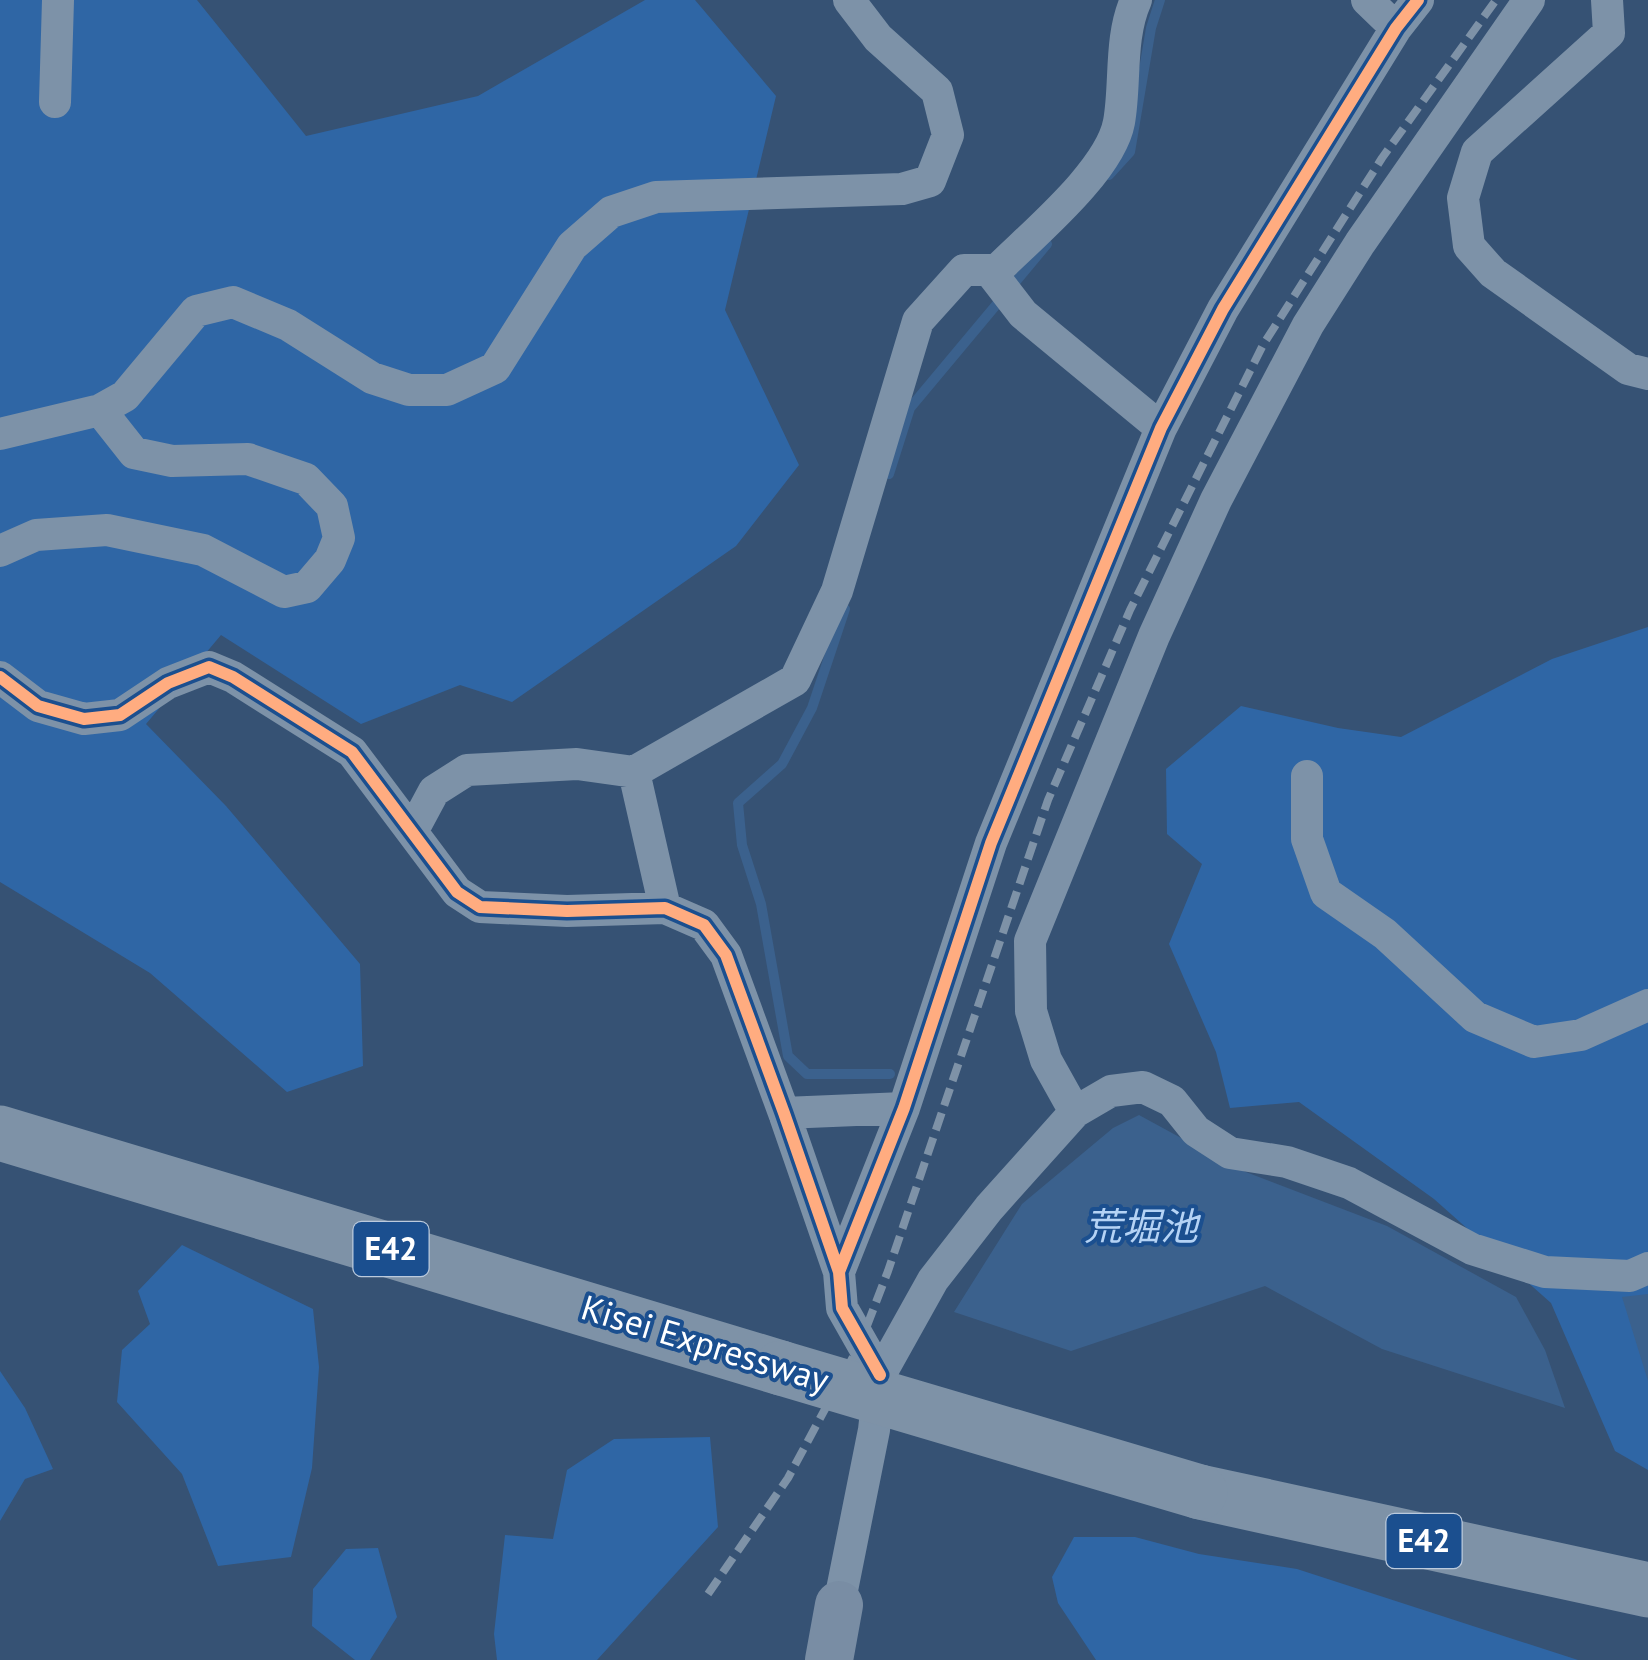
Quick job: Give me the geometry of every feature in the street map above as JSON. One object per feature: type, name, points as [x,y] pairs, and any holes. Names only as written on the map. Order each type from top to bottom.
[{"type":"highway","name":"Kisei Expressway","points":[[0,1133],[1200,1492],[1648,1590]]},
{"type":"street","points":[[54,102],[58,0]]},
{"type":"street","points":[[0,434],[100,410],[125,396],[196,312],[233,302],[288,325],[372,378],[409,390],[448,390],[495,368],[572,246],[611,212],[656,198],[902,189],[930,181],[948,135],[937,91],[878,38],[849,0]]},
{"type":"street","points":[[412,832],[434,791],[466,770],[577,764],[634,772],[795,680],[837,591],[918,320],[964,270],[998,270],[1103,162],[1118,125],[1130,11],[1136,0]]},
{"type":"street","points":[[1367,0],[1396,28]]},
{"type":"street","points":[[838,1272],[904,1108],[992,844],[1161,428],[1223,309],[1396,28],[1418,0]]},
{"type":"street","points":[[1075,1112],[1046,1060],[1031,1012],[1030,940],[1146,654],[1216,500],[1308,325],[1360,243],[1529,0]]},
{"type":"street","points":[[1607,0],[1610,32],[1477,152],[1463,198],[1469,246],[1493,274],[1628,369],[1648,374]]},
{"type":"street","points":[[989,270],[1023,314],[1161,428]]},
{"type":"street","points":[[0,551],[36,535],[107,530],[202,550],[284,592],[307,587],[330,560],[340,538],[332,506],[306,478],[248,459],[172,461],[134,453],[100,410]]},
{"type":"street","points":[[0,676],[38,706],[84,719],[120,715],[168,683],[209,667],[233,677],[352,752],[457,892],[480,906],[567,911],[666,908],[704,926],[726,955],[784,1113],[838,1272],[842,1308],[880,1376]]},
{"type":"street","points":[[634,772],[666,908]]},
{"type":"street","points":[[1307,776],[1307,839],[1326,893],[1386,934],[1475,1018],[1534,1042],[1581,1035],[1648,1005]]},
{"type":"street","points":[[829,1660],[874,1430],[880,1376],[934,1280],[989,1208],[1075,1112],[1111,1091],[1143,1088],[1172,1101],[1196,1130],[1230,1154],[1287,1162],[1349,1183],[1472,1249],[1545,1272],[1630,1276],[1648,1268]]},
{"type":"street","points":[[784,1113],[904,1108]]},
{"type":"shaded area","points":[[0,0],[197,0],[306,136],[478,96],[645,0],[695,0],[776,96],[725,310],[799,465],[736,546],[512,702],[460,685],[361,724],[221,635],[146,724],[226,806],[360,964],[363,1066],[287,1092],[150,973],[0,882]]},
{"type":"shaded area","points":[[1648,627],[1648,1470],[1615,1451],[1551,1303],[1434,1199],[1299,1102],[1230,1108],[1216,1052],[1169,944],[1202,864],[1167,834],[1166,769],[1241,706],[1338,728],[1401,737],[1552,659]]},
{"type":"shaded area","points":[[182,1245],[313,1309],[319,1367],[312,1468],[291,1557],[218,1566],[182,1474],[117,1402],[122,1350],[150,1324],[138,1291]]},
{"type":"shaded area","points":[[0,1371],[25,1408],[53,1469],[25,1479],[0,1521]]},
{"type":"shaded area","points":[[710,1437],[718,1527],[597,1660],[497,1660],[494,1634],[505,1535],[553,1539],[567,1470],[614,1439]]},
{"type":"shaded area","points":[[1074,1537],[1135,1537],[1199,1554],[1297,1569],[1578,1660],[1096,1660],[1058,1603],[1052,1577]]},
{"type":"shaded area","points":[[378,1548],[397,1617],[370,1660],[355,1660],[312,1626],[313,1589],[346,1549]]},
{"type":"water","name":"荒堀池","points":[[1139,1115],[1238,1169],[1387,1226],[1516,1297],[1545,1350],[1565,1408],[1382,1349],[1265,1286],[1071,1351],[954,1312],[1022,1204],[1113,1128]]},
{"type":"water","points":[[1648,1294],[1648,1381],[1622,1297]]},
{"type":"waterway","points":[[1109,175],[1130,152],[1151,28],[1160,0]]},
{"type":"waterway","points":[[889,474],[910,408],[1047,244]]},
{"type":"waterway","points":[[845,609],[812,708],[782,764],[738,803],[742,845],[761,904],[788,1056],[807,1074],[890,1074]]},
{"type":"railway","points":[[708,1594],[788,1478],[860,1344],[1048,800],[1130,610],[1263,345],[1382,158],[1496,0]]},
{"type":"cycle path","points":[[839,1272],[904,1108],[991,843],[1161,428],[1223,309],[1396,28],[1418,0]]},
{"type":"cycle path","points":[[0,677],[38,706],[84,719],[120,715],[168,683],[209,667],[233,677],[352,752],[457,892],[480,907],[567,911],[665,908],[704,925],[726,955],[784,1113],[839,1272],[842,1308],[880,1375]]}]
